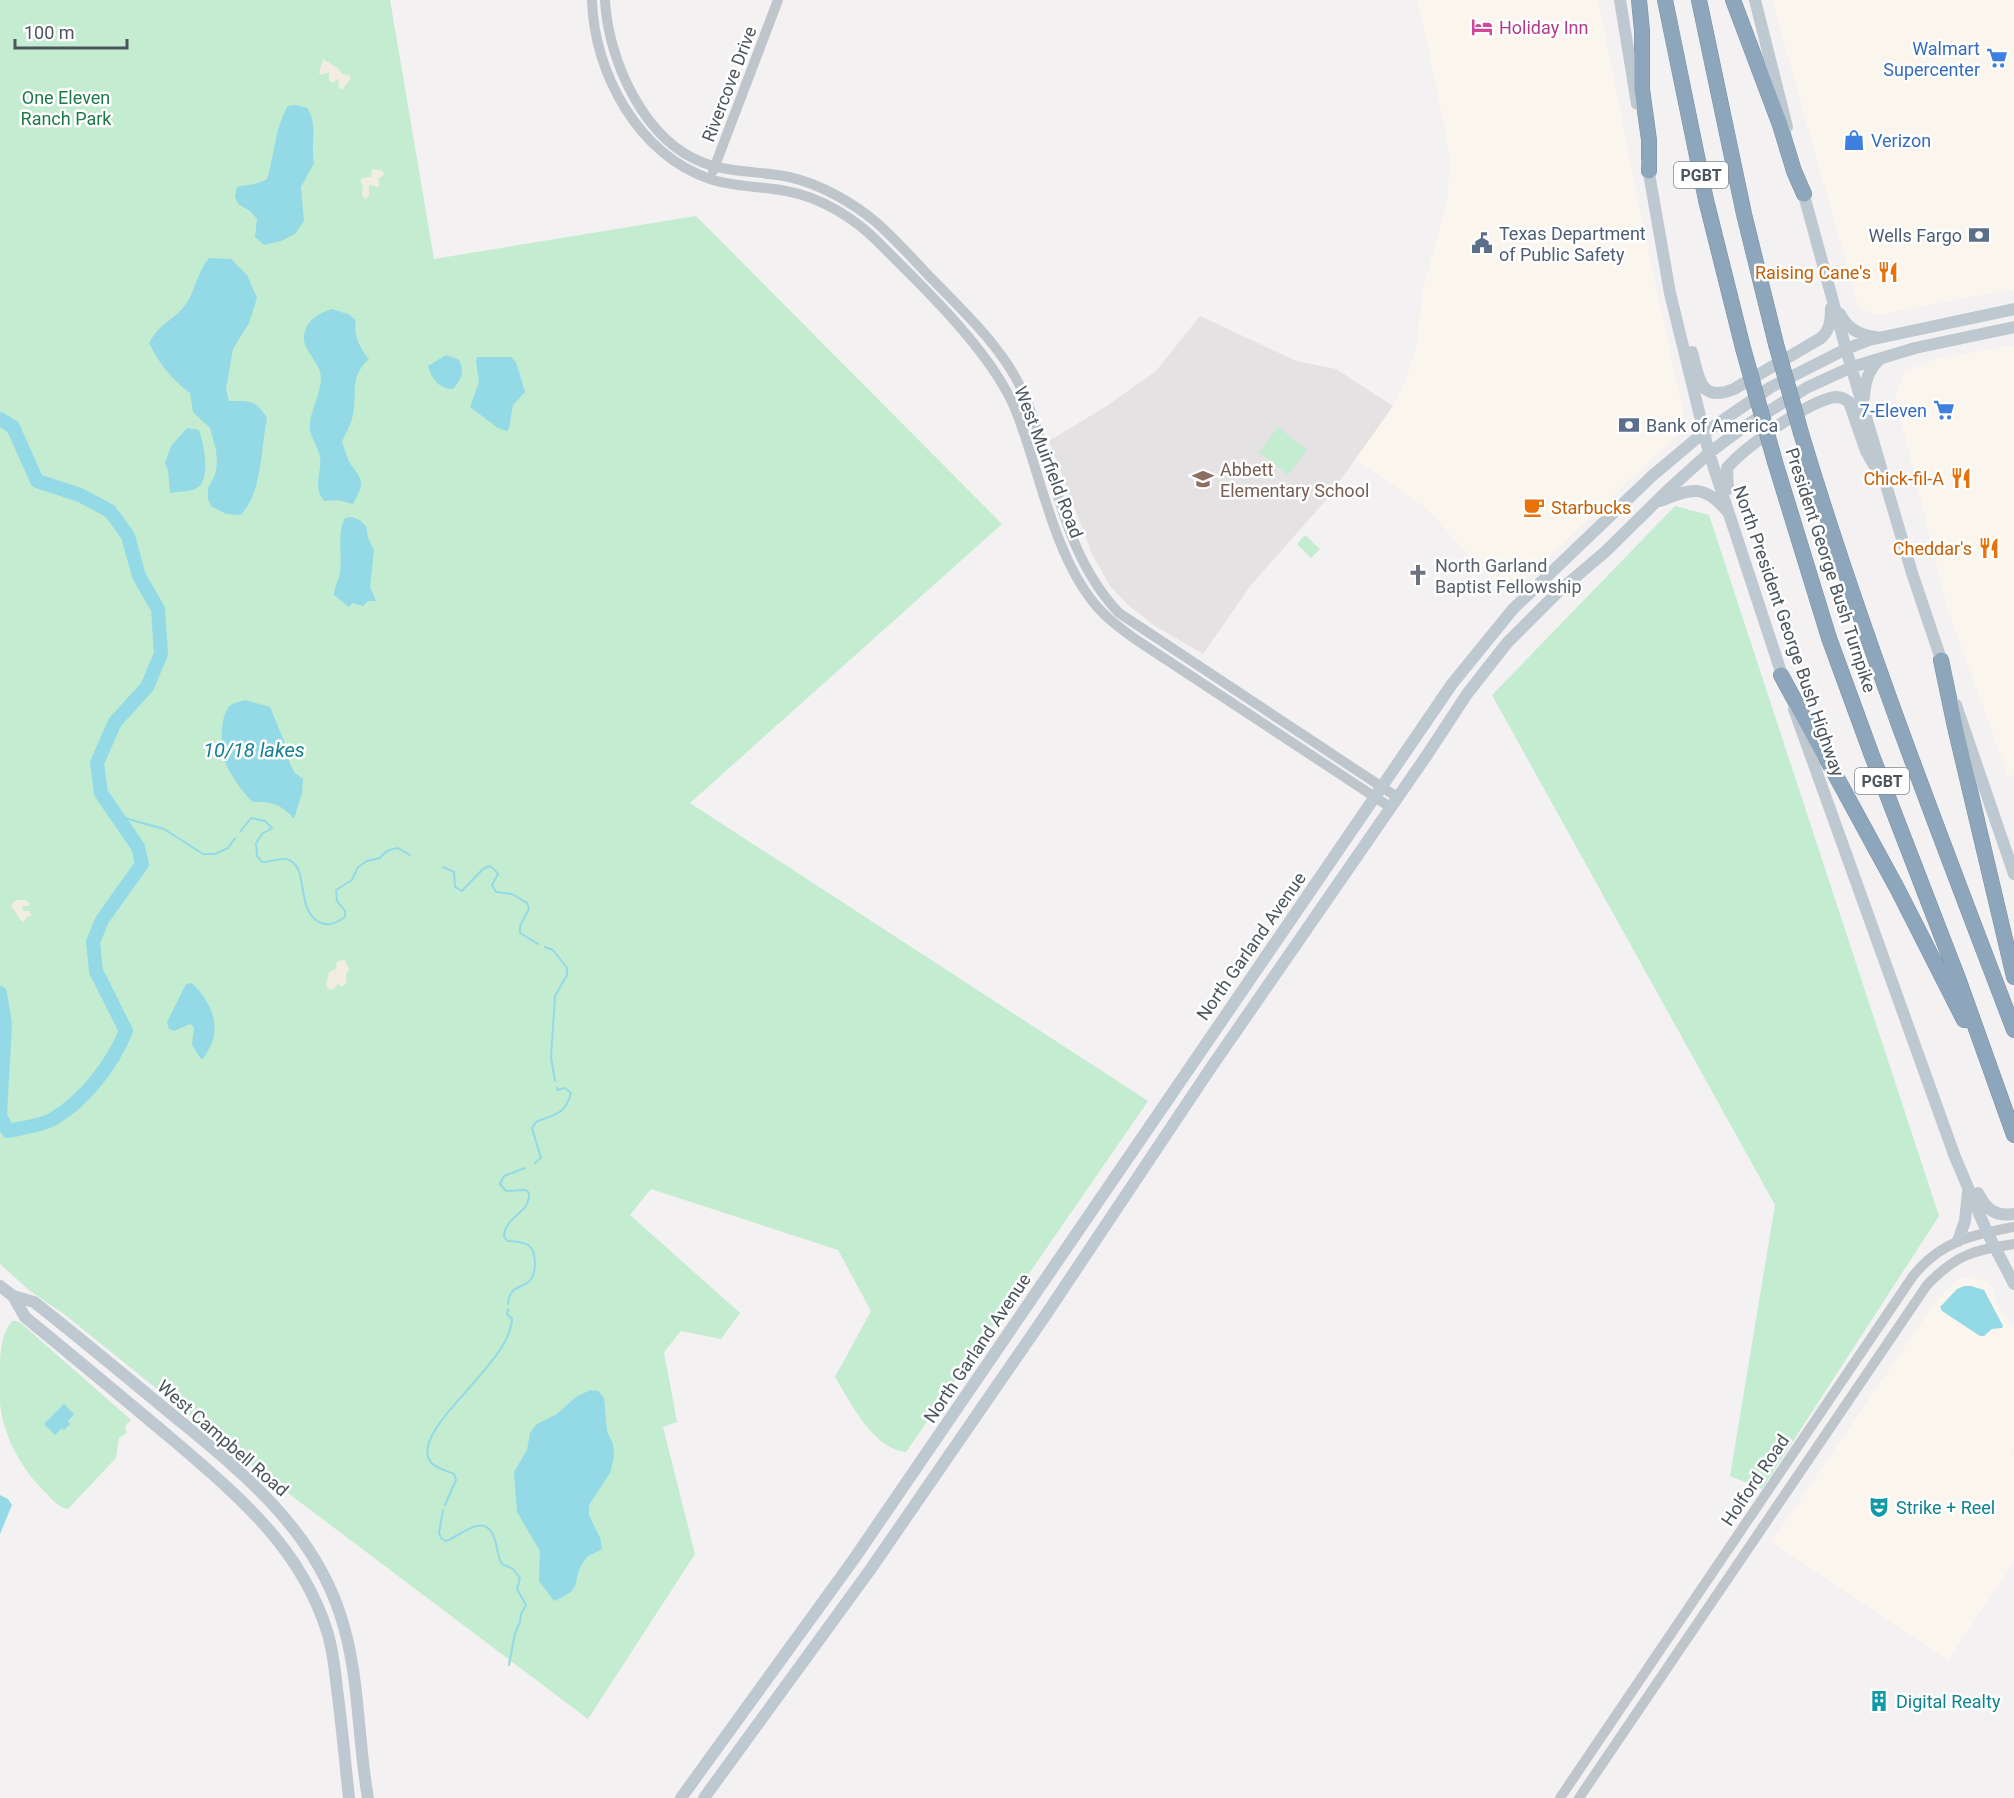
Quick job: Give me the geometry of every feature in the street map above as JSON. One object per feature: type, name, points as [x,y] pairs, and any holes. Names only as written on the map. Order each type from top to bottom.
[{"type":"highway","points":[[1639,0],[1642,32],[1642,88],[1649,171]]},
{"type":"highway","name":"President George Bush Turnpike","points":[[1665,0],[1706,200],[1743,348],[1829,638],[1959,981],[2014,1135]]},
{"type":"highway","name":"President George Bush Turnpike","points":[[1699,0],[1744,214],[1801,433],[1844,571],[1880,674],[2014,1030]]},
{"type":"highway","points":[[1733,0],[1803,194]]},
{"type":"highway","points":[[1941,660],[2014,977]]},
{"type":"highway","points":[[1781,675],[1949,988],[1999,1096]]},
{"type":"main road","name":"North President George Bush Highway","points":[[1620,0],[1670,293],[1710,453],[1781,675],[1955,1157],[1987,1232],[2014,1284]]},
{"type":"main road","points":[[1755,0],[1830,294],[1912,573],[2014,874]]},
{"type":"main road","points":[[1670,293],[1681,311],[1700,382],[1706,390],[1714,394],[1722,394],[1744,383],[1826,334],[1830,325],[1830,294]]},
{"type":"main road","points":[[1830,294],[1850,328],[1864,336],[1879,338]]},
{"type":"main road","name":"North Garland Avenue","points":[[681,1798],[854,1558],[1452,684],[1513,609],[1652,476],[1705,433],[1771,387],[1846,349],[1879,338],[2014,309]]},
{"type":"main road","name":"North Garland Avenue","points":[[704,1798],[870,1570],[1397,796],[1427,756],[1467,694],[1507,643],[1559,591],[1605,552],[1655,503],[1710,453],[1744,426],[1808,387],[1852,367],[1925,346],[2014,327]]},
{"type":"main road","points":[[1863,404],[1868,375],[1881,358]]},
{"type":"main road","points":[[1729,514],[1731,504],[1726,476],[1727,468],[1736,457],[1782,424],[1829,398],[1839,397],[1849,402],[1866,451],[1875,468],[1885,479]]},
{"type":"main road","points":[[1655,503],[1681,493],[1707,492],[1729,514]]},
{"type":"main road","points":[[1955,1157],[1967,1171],[1985,1206],[1993,1213],[2010,1215]]},
{"type":"main road","points":[[1958,1241],[1965,1221],[1968,1188]]},
{"type":"main road","name":"West Campbell Road","points":[[0,1286],[13,1296],[34,1302],[178,1420],[248,1479],[276,1506],[303,1540],[325,1576],[340,1613],[352,1656],[368,1795]]},
{"type":"main road","name":"West Campbell Road","points":[[13,1296],[25,1317],[243,1501],[272,1532],[294,1563],[313,1598],[327,1631],[342,1723],[349,1796]]},
{"type":"main road","points":[[349,1796],[368,1795]]},
{"type":"street","name":"West Muirfield Road","points":[[592,0],[599,48],[609,76],[623,104],[641,130],[666,156],[710,179],[788,191],[813,199],[850,219],[879,242],[984,356],[1017,412],[1050,514],[1085,591],[1095,604],[1125,632],[1379,792],[1397,796]]},
{"type":"street","name":"West Muirfield Road","points":[[606,0],[609,35],[624,79],[634,99],[665,138],[693,158],[715,166],[788,177],[816,185],[838,196],[876,222],[992,344],[1007,363],[1028,404],[1059,505],[1096,586],[1108,602],[1130,621],[1379,792],[1390,807]]},
{"type":"street","name":"Rivercove Drive","points":[[710,179],[778,0]]},
{"type":"street","name":"Holford Road","points":[[1560,1798],[1907,1284],[1935,1253],[1966,1237],[2014,1227]]},
{"type":"street","name":"Holford Road","points":[[1579,1798],[1927,1285],[1958,1258],[2014,1244]]},
{"type":"shaded area","points":[[1418,0],[1598,0],[1686,426],[1508,595],[1422,505],[1355,459],[1393,406],[1407,378],[1417,342],[1423,290],[1447,201],[1450,160]]},
{"type":"shaded area","points":[[1772,0],[2014,0],[2014,289],[1876,315],[1859,308]]},
{"type":"shaded area","name":"Abbett Elementary School","points":[[1200,316],[1296,361],[1336,369],[1393,406],[1327,499],[1251,585],[1203,654],[1155,626],[1128,605],[1110,586],[1092,554],[1049,441],[1105,407],[1156,371]]},
{"type":"shaded area","points":[[2014,345],[2014,775],[2008,776],[1949,613],[1895,396],[1905,371],[1939,358]]},
{"type":"shaded area","points":[[1971,1276],[1987,1282],[1992,1287],[1997,1305],[2014,1327],[2014,1448],[2012,1451],[2014,1456],[2014,1562],[1948,1660],[1771,1542],[1937,1300],[1957,1280]]},
{"type":"green space","name":"One Eleven Ranch Park","points":[[0,0],[390,0],[434,259],[696,216],[1002,524],[690,803],[1148,1101],[906,1452],[883,1443],[873,1434],[835,1377],[871,1311],[838,1250],[651,1189],[630,1215],[740,1313],[721,1339],[681,1331],[664,1352],[677,1422],[663,1427],[695,1554],[588,1719],[260,1472],[64,1314],[30,1291],[0,1264]]},
{"type":"green space","points":[[1278,427],[1307,450],[1288,475],[1259,452]]},
{"type":"green space","points":[[1675,506],[1709,515],[1939,1216],[1762,1489],[1730,1476],[1775,1205],[1492,695]]},
{"type":"green space","points":[[1305,535],[1320,549],[1311,558],[1297,544]]},
{"type":"green space","points":[[12,1321],[22,1324],[131,1420],[125,1426],[127,1433],[119,1438],[116,1458],[68,1509],[56,1503],[29,1474],[15,1452],[5,1428],[0,1403],[0,1357],[3,1338]]},
{"type":"sand","points":[[323,59],[351,78],[343,89],[339,88],[338,79],[332,83],[329,80],[329,72],[321,75],[319,73]]},
{"type":"sand","points":[[372,169],[383,171],[384,175],[378,179],[380,184],[378,187],[369,185],[369,196],[365,199],[362,195],[363,187],[360,180],[371,177]]},
{"type":"sand","points":[[16,900],[26,900],[29,903],[29,906],[23,906],[22,909],[29,911],[32,916],[27,916],[25,921],[22,922],[11,906]]},
{"type":"sand","points":[[344,959],[349,969],[346,981],[341,987],[338,983],[334,989],[329,990],[326,985],[329,972],[336,969],[337,962]]},
{"type":"water","points":[[296,105],[307,108],[313,121],[314,163],[301,187],[304,221],[295,234],[281,241],[264,245],[255,237],[257,219],[250,211],[238,204],[235,196],[237,187],[267,179],[283,115],[288,106]]},
{"type":"water","points":[[209,258],[231,259],[247,275],[257,298],[249,323],[233,349],[226,389],[229,401],[252,403],[267,418],[257,484],[247,507],[240,515],[226,514],[211,506],[208,499],[208,488],[215,475],[217,463],[210,428],[193,412],[190,393],[167,371],[149,343],[158,330],[184,307]]},
{"type":"water","points":[[332,309],[350,315],[356,321],[358,341],[369,359],[358,373],[352,419],[342,442],[361,484],[353,504],[338,500],[324,501],[320,495],[318,485],[320,457],[310,427],[321,377],[307,349],[305,331],[316,317]]},
{"type":"water","points":[[446,355],[459,360],[462,368],[460,379],[453,389],[448,389],[436,382],[428,366]]},
{"type":"water","points":[[477,357],[511,357],[516,362],[525,392],[513,405],[507,431],[498,428],[470,407],[479,382]]},
{"type":"water","points":[[187,428],[199,430],[205,462],[204,479],[195,489],[170,493],[168,470],[165,463],[171,446]]},
{"type":"water","points":[[352,517],[360,520],[366,526],[368,538],[374,550],[370,587],[376,601],[368,601],[363,606],[352,603],[349,607],[334,595],[340,572],[342,525],[345,518]]},
{"type":"water","name":"10/18 lakes","points":[[245,700],[270,707],[286,746],[290,764],[295,773],[303,779],[302,793],[294,819],[276,805],[253,802],[249,799],[226,764],[222,740],[225,713],[234,703]]},
{"type":"water","points":[[192,983],[207,1002],[214,1024],[212,1042],[204,1058],[201,1059],[192,1045],[194,1027],[190,1024],[174,1031],[169,1029],[167,1022],[186,984]]},
{"type":"water","points":[[1964,1286],[1984,1290],[2002,1328],[1992,1329],[1984,1336],[1980,1336],[1942,1311],[1940,1307],[1957,1289]]},
{"type":"water","points":[[590,1390],[598,1391],[604,1398],[607,1431],[613,1444],[614,1457],[610,1473],[589,1505],[589,1515],[600,1538],[602,1549],[586,1558],[571,1592],[554,1601],[539,1581],[540,1551],[517,1512],[514,1472],[527,1450],[530,1433],[537,1424],[557,1414],[576,1397]]},
{"type":"water","points":[[64,1404],[74,1414],[68,1421],[70,1424],[55,1435],[44,1424]]},
{"type":"water","points":[[0,1495],[8,1499],[12,1505],[0,1534]]},
{"type":"waterway","points":[[0,419],[13,427],[37,481],[80,495],[110,511],[128,536],[139,576],[158,609],[161,654],[147,687],[115,722],[97,763],[101,793],[138,847],[142,864],[102,920],[93,942],[96,971],[126,1031],[113,1057],[96,1081],[76,1102],[53,1119],[8,1131],[0,1116]]},
{"type":"waterway","points":[[113,811],[128,819],[164,829],[203,854],[215,854],[228,848],[235,838]]},
{"type":"waterway","points":[[240,832],[251,818],[265,821],[272,828],[262,834],[256,843],[257,856],[262,862],[286,859],[294,863],[301,878],[304,897],[311,916],[326,924],[335,923],[345,917],[345,911],[337,901],[336,890],[352,880],[358,867],[367,861],[380,858],[393,849],[398,848],[410,855]]},
{"type":"waterway","points":[[443,867],[454,872],[455,887],[462,891],[483,869],[489,866],[494,869],[498,874],[492,885],[496,892],[512,894],[527,903],[529,909],[520,926],[520,933],[538,944]]},
{"type":"waterway","points":[[545,947],[553,950],[567,968],[567,975],[555,996],[551,1058],[555,1081]]},
{"type":"waterway","points":[[0,993],[5,1024],[0,1114]]},
{"type":"waterway","points":[[535,1163],[541,1158],[532,1128],[536,1122],[562,1110],[571,1093],[565,1088],[558,1090],[557,1088]]},
{"type":"waterway","points":[[508,1304],[512,1292],[532,1278],[535,1257],[528,1245],[507,1241],[504,1236],[509,1223],[526,1206],[529,1193],[526,1190],[506,1191],[500,1184],[504,1176],[525,1168]]},
{"type":"waterway","points":[[445,1505],[456,1480],[454,1474],[438,1468],[429,1460],[429,1442],[450,1409],[483,1373],[508,1336],[512,1319],[507,1314],[508,1309]]},
{"type":"waterway","points":[[443,1510],[439,1533],[441,1538],[446,1541],[473,1527],[486,1527],[491,1531],[495,1540],[502,1564],[513,1569],[520,1578],[517,1589],[526,1605],[515,1633],[509,1665]]},
{"type":"place","name":"Holiday Inn","points":[[1482,27]]},
{"type":"place","name":"Walmart Supercenter","points":[[1997,58]]},
{"type":"place","name":"Verizon","points":[[1854,140]]},
{"type":"place","name":"Wells Fargo","points":[[1979,235]]},
{"type":"place","name":"Texas Department of Public Safety","points":[[1482,243]]},
{"type":"place","name":"Raising Cane's","points":[[1888,272]]},
{"type":"place","name":"7-Eleven","points":[[1944,410]]},
{"type":"place","name":"Bank of America","points":[[1629,425]]},
{"type":"place","name":"Chick-fil-A","points":[[1961,478]]},
{"type":"place","name":"Abbett Elementary School","points":[[1203,479]]},
{"type":"place","name":"Starbucks","points":[[1534,507]]},
{"type":"place","name":"Cheddar's","points":[[1989,548]]},
{"type":"place","name":"North Garland Baptist Fellowship","points":[[1418,575]]},
{"type":"place","name":"Strike + Reel","points":[[1879,1507]]},
{"type":"place","name":"Digital Realty","points":[[1879,1701]]}]
